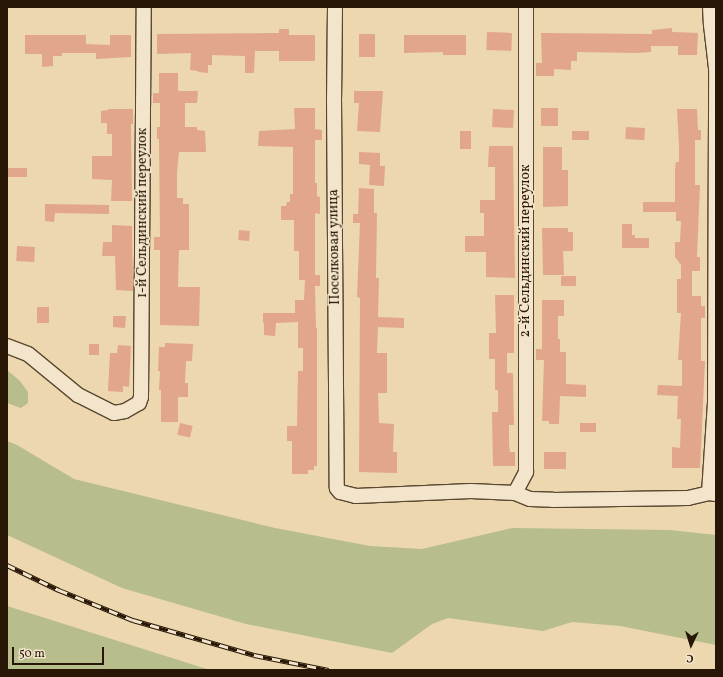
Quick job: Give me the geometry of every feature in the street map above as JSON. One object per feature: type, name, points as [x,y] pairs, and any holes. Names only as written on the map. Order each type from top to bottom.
[{"type":"street","name":"1-й Сельдинский переулок","points":[[7,346],[28,354],[78,395],[114,412],[125,411],[139,403],[141,397],[144,7]]},
{"type":"street","name":"Поселковая улица","points":[[335,7],[334,98],[337,488],[340,492],[356,496],[471,491],[514,493]]},
{"type":"street","name":"2-й Сельдинский переулок","points":[[514,493],[526,472],[526,7]]},
{"type":"street","points":[[514,493],[530,499],[553,500],[688,498],[712,494],[715,402],[716,68],[710,7]]},
{"type":"green space","points":[[7,370],[20,381],[28,392],[28,403],[21,408],[7,403]]},
{"type":"green space","points":[[7,441],[17,445],[74,479],[275,528],[370,546],[422,549],[512,528],[670,530],[716,535],[716,645],[620,626],[572,622],[543,631],[448,618],[432,624],[392,653],[246,624],[122,588],[7,535]]},
{"type":"green space","points":[[7,606],[210,670],[7,670]]},
{"type":"building","points":[[672,28],[672,32],[698,33],[697,55],[678,55],[678,46],[651,46],[651,52],[636,53],[577,52],[577,61],[571,61],[571,70],[554,69],[554,76],[536,76],[536,63],[542,63],[541,33],[652,34],[652,30]]},
{"type":"building","points":[[279,29],[289,29],[289,35],[315,35],[315,61],[279,61],[279,51],[255,51],[254,73],[245,73],[245,56],[212,55],[212,65],[208,65],[208,73],[190,70],[191,53],[157,54],[157,34],[279,33]]},
{"type":"building","points":[[487,32],[512,33],[511,51],[486,50]]},
{"type":"building","points":[[359,34],[375,34],[375,57],[359,57]]},
{"type":"building","points":[[25,35],[86,35],[86,44],[110,45],[110,35],[131,35],[131,57],[96,59],[96,53],[62,53],[62,56],[53,56],[53,66],[42,67],[42,54],[25,54]]},
{"type":"building","points":[[404,35],[466,35],[466,55],[443,55],[443,52],[404,53]]},
{"type":"building","points":[[159,73],[178,73],[178,91],[198,91],[197,103],[185,103],[185,127],[197,127],[197,130],[205,131],[206,152],[179,152],[177,172],[177,198],[183,198],[183,204],[189,204],[189,250],[179,250],[178,287],[200,287],[199,326],[160,325],[160,250],[154,250],[154,237],[160,237],[159,139],[157,139],[157,127],[160,127],[160,103],[153,103],[153,93],[159,93]]},
{"type":"building","points":[[354,91],[383,91],[380,132],[357,131],[359,103],[354,103]]},
{"type":"building","points":[[294,108],[315,108],[315,129],[322,130],[322,140],[315,140],[315,183],[317,183],[317,196],[320,197],[320,214],[315,213],[315,275],[320,275],[320,286],[315,286],[317,328],[317,466],[314,466],[314,470],[308,470],[308,474],[292,474],[292,441],[287,441],[287,426],[297,426],[298,371],[303,371],[303,348],[298,348],[298,322],[276,323],[275,336],[264,335],[263,323],[263,313],[295,313],[295,300],[304,300],[305,280],[299,280],[299,251],[294,251],[294,220],[281,220],[281,206],[286,206],[287,202],[290,202],[290,194],[293,194],[293,147],[258,146],[259,131],[295,129]]},
{"type":"building","points":[[541,108],[558,108],[558,126],[541,126]]},
{"type":"building","points":[[108,109],[133,109],[133,124],[131,124],[132,201],[111,201],[112,180],[92,179],[92,156],[112,156],[112,134],[107,134],[107,123],[101,123],[101,111]]},
{"type":"building","points":[[493,109],[514,110],[513,128],[492,127]]},
{"type":"building","points":[[677,109],[697,109],[698,130],[701,130],[701,140],[695,140],[695,185],[700,185],[697,257],[700,257],[700,271],[692,271],[692,296],[701,296],[701,306],[705,306],[705,318],[701,318],[701,361],[705,361],[700,468],[672,468],[672,447],[680,448],[681,419],[677,419],[678,396],[657,395],[658,385],[682,386],[682,360],[678,360],[681,313],[677,313],[677,279],[681,279],[681,265],[675,257],[675,242],[680,242],[681,221],[676,221],[676,212],[643,212],[643,202],[675,202],[675,169],[676,162],[679,162]]},
{"type":"building","points":[[626,127],[645,128],[644,140],[625,139]]},
{"type":"building","points":[[460,131],[471,131],[471,149],[460,149]]},
{"type":"building","points":[[572,131],[589,131],[589,140],[572,140]]},
{"type":"building","points":[[489,146],[513,146],[515,278],[486,277],[486,252],[465,252],[465,236],[484,236],[484,213],[480,213],[480,200],[495,200],[495,167],[488,167]]},
{"type":"building","points":[[543,147],[562,147],[562,170],[568,170],[568,206],[543,207]]},
{"type":"building","points":[[359,152],[380,153],[380,166],[385,166],[384,186],[369,185],[370,165],[359,164]]},
{"type":"building","points":[[7,168],[27,168],[27,177],[7,177]]},
{"type":"building","points":[[359,188],[374,189],[374,213],[377,213],[376,278],[379,278],[378,317],[404,318],[404,328],[378,327],[377,353],[387,353],[387,393],[378,393],[379,423],[394,424],[393,452],[397,452],[397,473],[359,472],[360,298],[357,297],[360,223],[353,223],[353,214],[358,214]]},
{"type":"building","points":[[45,204],[109,205],[109,214],[55,213],[54,222],[45,221]]},
{"type":"building","points":[[622,224],[632,224],[632,235],[635,235],[635,238],[649,238],[649,248],[622,248]]},
{"type":"building","points":[[112,225],[132,226],[133,291],[116,290],[115,256],[102,256],[103,242],[112,242]]},
{"type":"building","points":[[542,228],[568,228],[568,232],[573,232],[573,251],[563,251],[564,275],[543,275]]},
{"type":"building","points":[[239,230],[250,231],[249,241],[238,240]]},
{"type":"building","points":[[17,246],[35,247],[34,262],[16,261]]},
{"type":"building","points":[[561,276],[576,276],[576,286],[561,286]]},
{"type":"building","points":[[495,295],[514,295],[514,353],[507,353],[507,373],[513,373],[514,425],[509,425],[509,445],[510,452],[515,452],[515,466],[493,466],[492,412],[498,412],[498,390],[495,390],[495,359],[489,359],[489,333],[496,333]]},
{"type":"building","points":[[542,300],[564,300],[564,316],[558,316],[558,339],[560,339],[560,352],[566,352],[566,384],[586,385],[586,397],[560,396],[559,424],[549,424],[549,421],[542,421],[544,360],[536,360],[536,349],[542,349]]},
{"type":"building","points":[[37,307],[49,307],[49,323],[37,323]]},
{"type":"building","points":[[113,316],[126,316],[125,328],[113,327]]},
{"type":"building","points":[[165,343],[193,344],[192,361],[186,361],[185,383],[188,383],[188,397],[178,397],[178,422],[161,422],[161,390],[159,390],[160,371],[158,371],[159,347],[165,347]]},
{"type":"building","points":[[89,344],[99,344],[99,355],[89,355]]},
{"type":"building","points":[[118,345],[131,346],[129,387],[123,386],[123,392],[108,391],[110,353],[117,353]]},
{"type":"building","points":[[180,423],[193,426],[190,438],[177,435]]},
{"type":"building","points":[[580,423],[596,423],[596,432],[580,432]]},
{"type":"building","points":[[544,452],[566,452],[566,469],[544,469]]},
{"type":"railway","points":[[7,565],[59,590],[133,620],[254,655],[329,670]]}]
